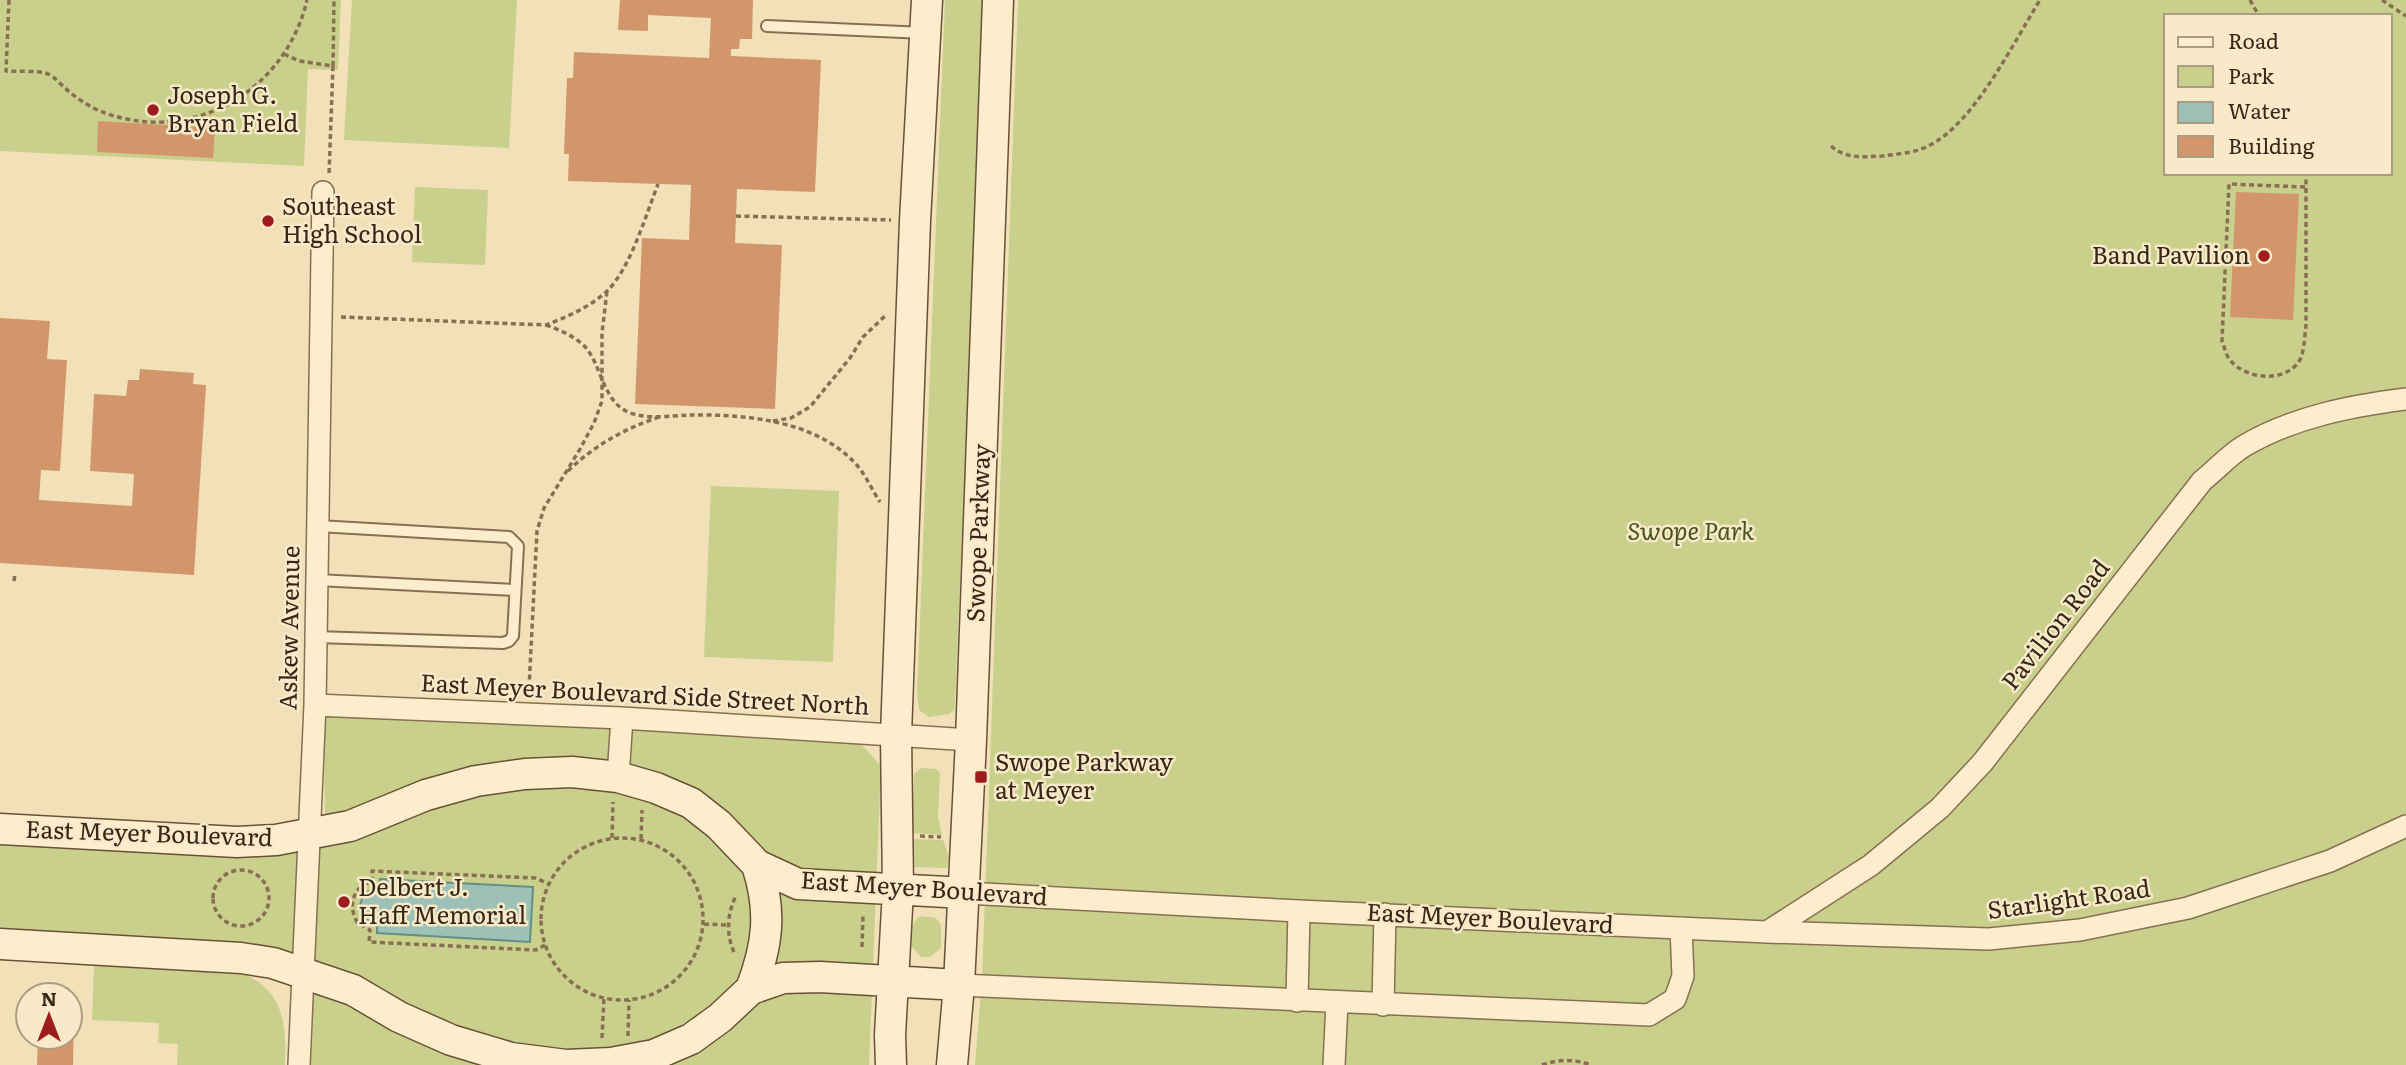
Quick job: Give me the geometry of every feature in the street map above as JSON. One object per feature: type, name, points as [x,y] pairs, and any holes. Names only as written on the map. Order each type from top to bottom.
[{"type":"main road","points":[[891,1065],[890,1035],[898,890],[896,735],[915,221],[927,0]]},
{"type":"main road","name":"Swope Parkway","points":[[952,1065],[965,893],[998,0]]},
{"type":"main road","name":"East Meyer Boulevard","points":[[0,829],[237,842],[276,840],[349,826],[426,795],[476,781],[524,774],[572,772],[616,786],[656,788],[691,803],[719,825],[757,865],[797,884],[965,893]]},
{"type":"main road","points":[[751,989],[765,945],[765,889],[757,865]]},
{"type":"main road","points":[[0,944],[241,958],[273,963],[353,990],[399,1017],[451,1040],[512,1058],[566,1065],[608,1056],[654,1055],[691,1039],[720,1018],[751,989],[783,978],[959,985]]},
{"type":"street","name":"Askew Avenue","points":[[299,1065],[315,705],[326,185]]},
{"type":"street","name":"Pavilion Road","points":[[1768,932],[1871,865],[1940,807],[1983,762],[2202,481],[2244,446],[2297,422],[2341,409],[2406,399]]},
{"type":"street","name":"East Meyer Boulevard Side Street North","points":[[315,705],[622,718],[971,740]]},
{"type":"street","points":[[616,786],[622,718]]},
{"type":"street","name":"Starlight Road","points":[[1681,928],[1989,939],[2080,930],[2188,908],[2330,861],[2406,826]]},
{"type":"street","name":"East Meyer Boulevard","points":[[965,893],[1681,928]]},
{"type":"street","points":[[1297,1001],[1299,911]]},
{"type":"street","points":[[1383,1005],[1385,914]]},
{"type":"street","points":[[959,985],[1649,1016],[1675,999],[1683,976],[1681,928]]},
{"type":"street","points":[[1334,1065],[1337,1003]]},
{"type":"lane","points":[[767,26],[926,33]]},
{"type":"lane","points":[[316,637],[503,643],[509,641],[513,635],[518,546],[509,537],[318,526]]},
{"type":"lane","points":[[317,580],[516,590]]},
{"type":"path","points":[[9,0],[6,71],[48,74],[103,112],[126,118],[174,120],[213,111],[250,92],[284,54],[300,23],[307,0]]},
{"type":"path","points":[[326,185],[334,0]]},
{"type":"path","points":[[1831,146],[1846,155],[1866,157],[1894,155],[1929,146],[1963,117],[1982,93],[2040,0]]},
{"type":"path","points":[[2382,0],[2406,16]]},
{"type":"path","points":[[284,54],[299,61],[333,66]]},
{"type":"path","points":[[2305,187],[2228,184],[2222,341],[2228,358],[2244,370],[2262,377],[2281,374],[2297,364],[2303,349],[2306,326],[2306,175]]},
{"type":"path","points":[[546,325],[574,314],[607,291],[622,271],[659,184]]},
{"type":"path","points":[[736,216],[891,220]]},
{"type":"path","points":[[529,688],[537,531],[544,508],[594,424],[602,401],[602,333],[607,291]]},
{"type":"path","points":[[771,421],[791,418],[810,407],[850,358],[863,337],[887,314]]},
{"type":"path","points":[[339,317],[546,325],[563,331],[586,348],[614,402],[625,411],[640,416],[707,415],[771,421],[805,431],[837,447],[856,463],[880,502]]},
{"type":"path","points":[[561,478],[587,453],[609,439],[664,416]]},
{"type":"path","points":[[14,581],[15,574]]},
{"type":"path","points":[[612,838],[616,786]]},
{"type":"path","points":[[641,839],[642,802]]},
{"type":"path","points":[[912,836],[943,837]]},
{"type":"path","points":[[612,838],[641,839],[662,848],[680,862],[694,880],[702,901],[704,924],[701,943],[693,961],[681,976],[657,992],[629,1000],[604,998],[584,991],[568,979],[554,964],[545,945],[541,914],[548,884],[559,867],[574,853],[612,838]]},
{"type":"path","points":[[244,870],[258,875],[268,888],[264,915],[254,925],[238,926],[219,917],[213,905],[214,892],[220,879],[231,872],[244,870]]},
{"type":"path","points":[[545,945],[536,950],[369,942],[370,930],[357,922],[352,905],[356,892],[372,881],[372,871],[536,878],[548,884]]},
{"type":"path","points":[[734,952],[729,939],[729,925],[730,907],[736,897]]},
{"type":"path","points":[[862,947],[863,915]]},
{"type":"path","points":[[704,924],[729,925]]},
{"type":"path","points":[[604,998],[608,1056]]},
{"type":"path","points":[[628,1038],[629,1000]]},
{"type":"path","points":[[1542,1065],[1561,1060],[1582,1061],[1591,1065]]},
{"type":"green space","name":"Joseph G. Bryan Field","points":[[0,0],[341,0],[338,70],[308,69],[304,166],[0,151]]},
{"type":"green space","points":[[352,0],[517,0],[509,148],[344,140]]},
{"type":"green space","points":[[945,0],[984,0],[955,704],[954,710],[949,714],[929,717],[919,710],[917,693]]},
{"type":"green space","name":"Swope Park","points":[[1018,0],[2406,0],[2406,1065],[975,1065],[982,979]]},
{"type":"green space","points":[[415,187],[488,190],[485,265],[412,262]]},
{"type":"green space","points":[[711,486],[839,491],[833,662],[704,657]]},
{"type":"green space","points":[[337,705],[861,744],[881,766],[869,1065],[310,1065],[311,999],[274,950],[0,932],[0,839],[325,841],[324,712]]},
{"type":"green space","points":[[921,768],[936,769],[940,773],[938,817],[942,835],[912,833],[914,774]]},
{"type":"green space","points":[[912,839],[943,840],[949,857],[947,868],[912,867]]},
{"type":"green space","points":[[921,916],[936,918],[941,925],[941,948],[930,957],[921,957],[912,947],[913,926]]},
{"type":"green space","points":[[94,965],[246,975],[259,982],[276,1001],[285,1037],[285,1065],[177,1065],[178,1044],[158,1043],[159,1023],[92,1020]]},
{"type":"water","points":[[380,879],[533,887],[530,942],[377,933],[377,924],[364,916],[360,907],[366,892],[379,888]]},
{"type":"building","points":[[620,0],[753,0],[752,39],[740,39],[739,49],[731,49],[731,56],[821,60],[815,192],[737,189],[735,243],[782,245],[775,409],[635,404],[642,238],[689,240],[691,185],[568,181],[569,154],[564,154],[567,78],[573,78],[574,52],[709,58],[711,18],[648,15],[648,31],[618,30]]},
{"type":"building","points":[[98,121],[215,128],[213,158],[97,152]]},
{"type":"building","name":"Band Pavilion","points":[[2236,192],[2299,194],[2293,320],[2230,317]]},
{"type":"building","points":[[0,318],[50,321],[47,359],[67,360],[60,471],[41,470],[39,500],[132,506],[134,474],[90,471],[94,394],[126,396],[128,380],[139,380],[140,369],[194,373],[193,384],[206,385],[194,575],[0,563]]},
{"type":"building","points":[[38,1051],[73,1051],[73,1065],[37,1065]]},
{"type":"place","name":"Joseph G. Bryan Field","points":[[153,110]]},
{"type":"place","name":"Southeast High School","points":[[268,221]]},
{"type":"place","name":"Band Pavilion","points":[[2264,256]]},
{"type":"place","name":"Swope Parkway at Meyer","points":[[981,777]]},
{"type":"place","name":"Delbert J. Haff Memorial","points":[[344,902]]}]
